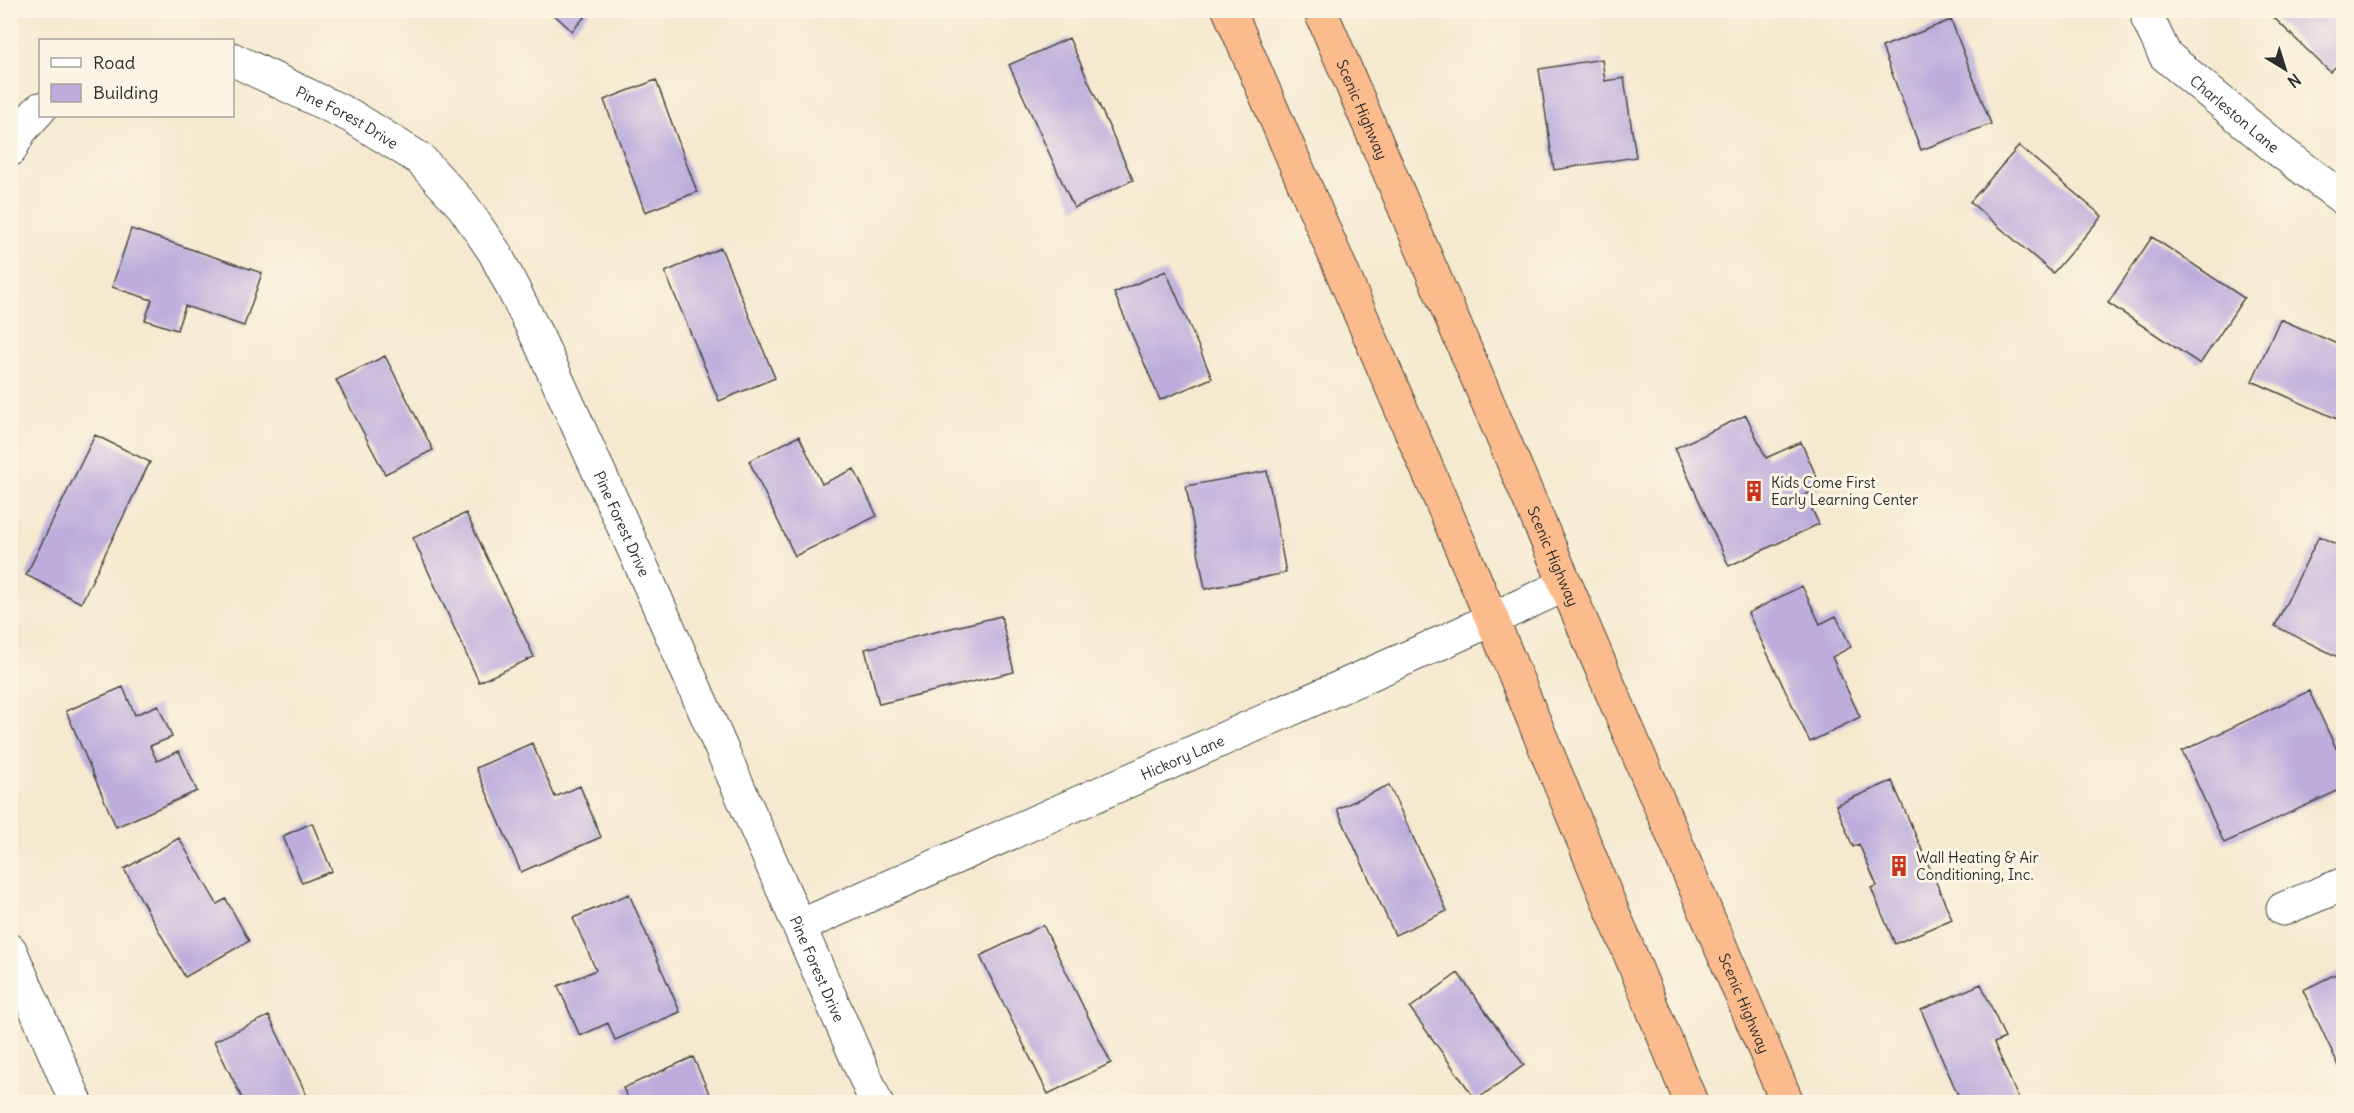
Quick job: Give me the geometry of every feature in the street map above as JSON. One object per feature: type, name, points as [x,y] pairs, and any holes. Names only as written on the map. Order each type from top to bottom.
[{"type":"highway","points":[[1229,10],[1492,619],[1691,1102]]},
{"type":"highway","name":"Scenic Highway","points":[[1320,10],[1787,1102]]},
{"type":"street","name":"Charleston Lane","points":[[2149,10],[2148,19],[2165,55],[2276,148],[2343,199]]},
{"type":"street","name":"Pine Forest Drive","points":[[234,60],[351,116],[420,159],[463,206],[495,253],[540,342],[632,544],[876,1102]]},
{"type":"street","points":[[10,150],[20,131],[39,110]]},
{"type":"street","name":"Hickory Lane","points":[[800,926],[1565,585]]},
{"type":"street","points":[[2283,909],[2343,885]]},
{"type":"street","points":[[10,950],[76,1102]]},
{"type":"building","points":[[549,10],[591,10],[572,31]]},
{"type":"building","points":[[2273,10],[2344,10],[2344,59],[2330,72],[2270,14]]},
{"type":"building","points":[[1951,20],[1991,124],[1921,150],[1882,47]]},
{"type":"building","points":[[1069,38],[1133,180],[1074,208],[1009,65]]},
{"type":"building","points":[[1602,59],[1605,81],[1624,78],[1636,157],[1554,170],[1539,69]]},
{"type":"building","points":[[656,80],[697,192],[645,212],[604,100]]},
{"type":"building","points":[[2019,146],[2102,216],[2053,273],[1970,202]]},
{"type":"building","points":[[131,229],[262,273],[244,326],[185,306],[177,330],[145,320],[152,300],[112,287]]},
{"type":"building","points":[[2152,237],[2244,298],[2200,364],[2108,303]]},
{"type":"building","points":[[721,248],[775,378],[719,401],[665,272]]},
{"type":"building","points":[[1166,271],[1212,378],[1160,400],[1114,293]]},
{"type":"building","points":[[2280,319],[2344,347],[2344,422],[2252,381]]},
{"type":"building","points":[[385,356],[433,450],[385,474],[336,380]]},
{"type":"building","name":"Kids Come First Early Learning Center","points":[[1746,415],[1766,458],[1801,442],[1821,487],[1805,495],[1819,524],[1729,566],[1675,448]]},
{"type":"building","points":[[95,435],[150,462],[81,603],[26,575]]},
{"type":"building","points":[[799,436],[822,484],[854,469],[877,516],[795,556],[749,461]]},
{"type":"building","points":[[1267,471],[1286,573],[1205,589],[1186,486]]},
{"type":"building","points":[[466,513],[534,657],[479,682],[413,538]]},
{"type":"building","points":[[2319,536],[2344,548],[2344,660],[2275,626]]},
{"type":"building","points":[[1802,586],[1820,624],[1836,616],[1851,647],[1832,657],[1860,717],[1810,742],[1748,613]]},
{"type":"building","points":[[1001,616],[1014,672],[879,704],[865,649]]},
{"type":"building","points":[[123,687],[135,715],[158,705],[172,737],[150,746],[157,761],[179,751],[197,791],[116,827],[66,711]]},
{"type":"building","points":[[2309,691],[2344,765],[2344,788],[2224,843],[2182,751]]},
{"type":"building","points":[[532,743],[555,797],[580,786],[601,837],[521,872],[476,768]]},
{"type":"building","name":"Wall Heating & Air Conditioning, Inc.","points":[[1892,781],[1952,919],[1895,944],[1871,888],[1877,886],[1859,844],[1853,847],[1836,805]]},
{"type":"building","points":[[1389,785],[1447,911],[1395,935],[1337,809]]},
{"type":"building","points":[[312,823],[332,871],[302,883],[283,836]]},
{"type":"building","points":[[179,838],[217,904],[226,899],[249,941],[185,977],[124,869]]},
{"type":"building","points":[[629,894],[680,1012],[615,1040],[608,1023],[580,1036],[558,986],[596,970],[573,918]]},
{"type":"building","points":[[1043,925],[1111,1063],[1048,1094],[980,956]]},
{"type":"building","points":[[2344,970],[2344,1077],[2303,990]]},
{"type":"building","points":[[1458,973],[1524,1065],[1476,1100],[1410,1008]]},
{"type":"building","points":[[1981,984],[2005,1038],[1994,1043],[2020,1102],[1961,1102],[1921,1010]]},
{"type":"building","points":[[269,1016],[310,1102],[244,1102],[214,1041]]},
{"type":"building","points":[[693,1057],[713,1102],[630,1102],[623,1088]]},
{"type":"place","name":"Kids Come First Early Learning Center","points":[[1754,491]]},
{"type":"place","name":"Wall Heating & Air Conditioning, Inc.","points":[[1899,866]]}]
